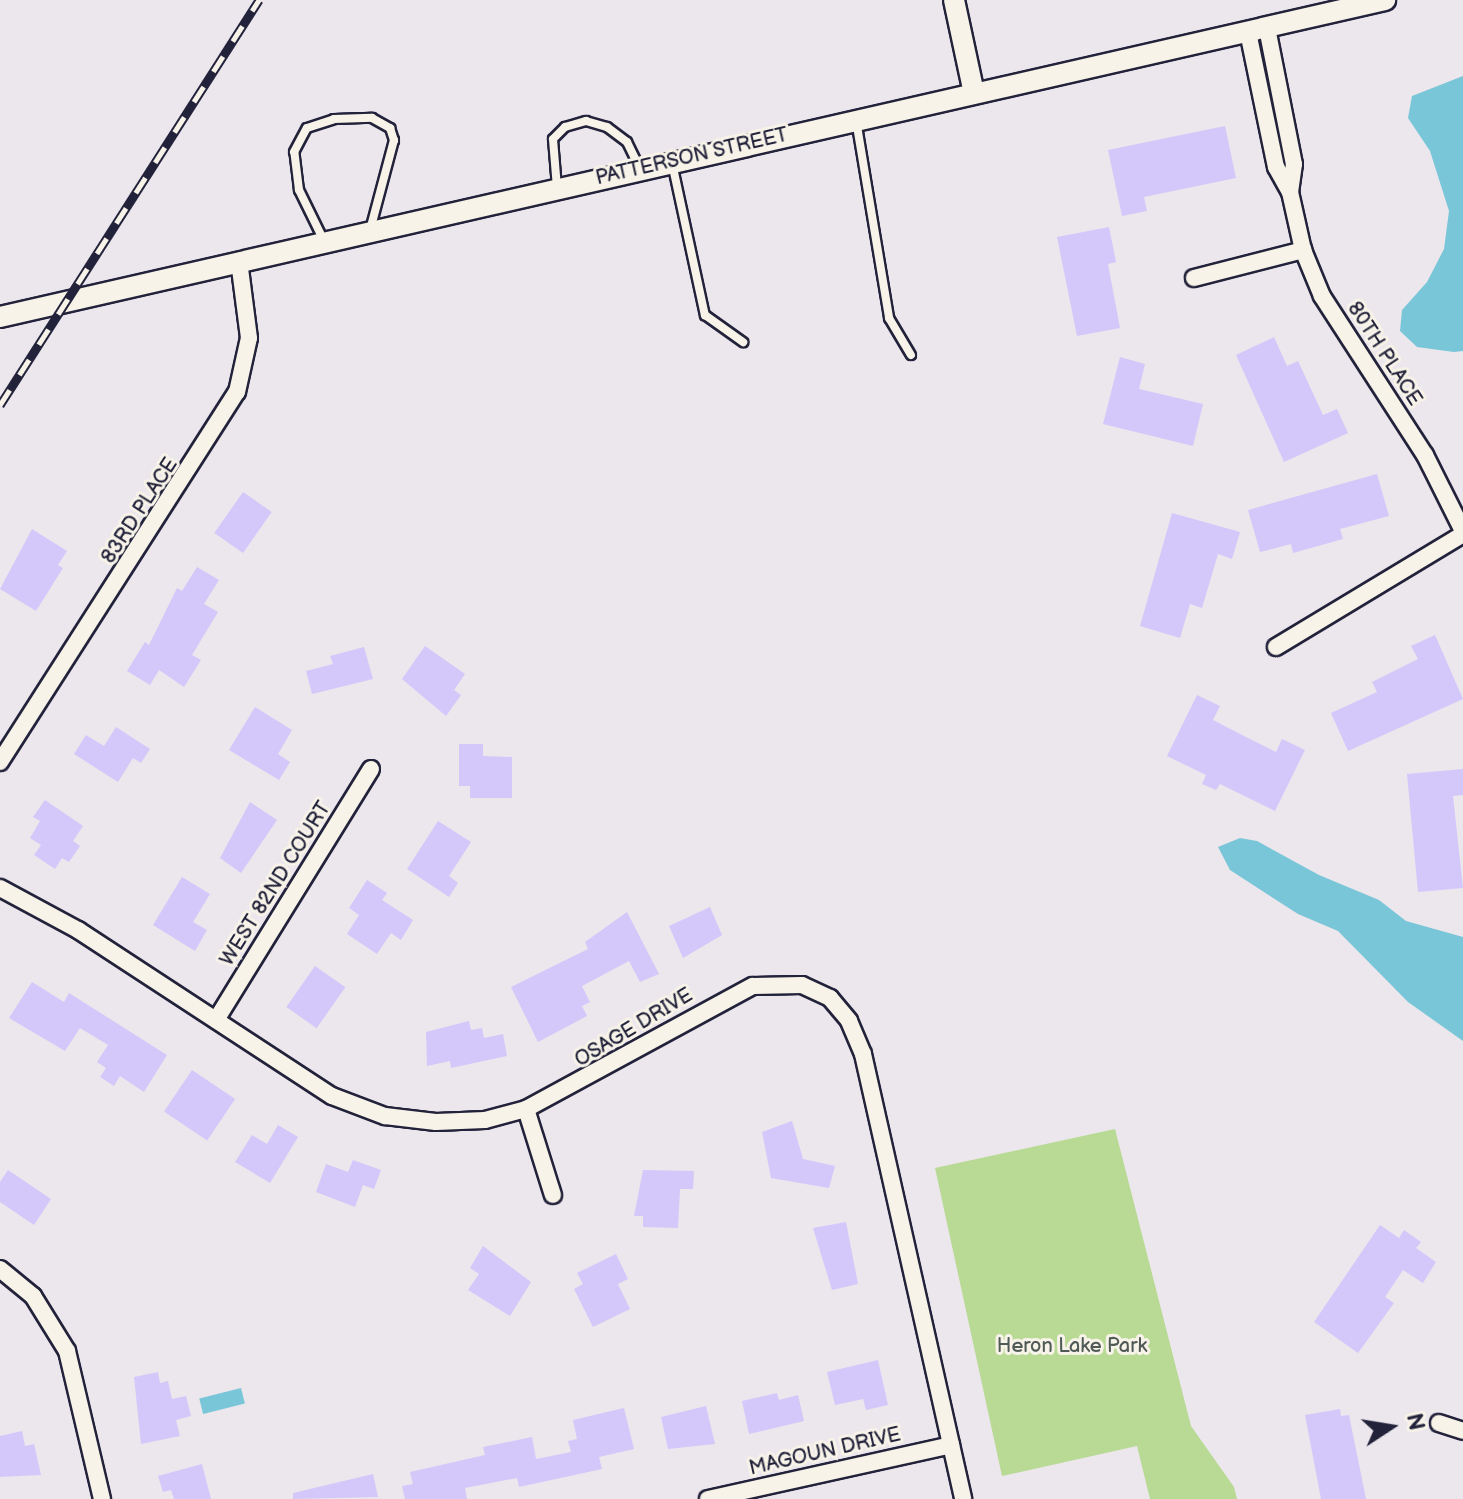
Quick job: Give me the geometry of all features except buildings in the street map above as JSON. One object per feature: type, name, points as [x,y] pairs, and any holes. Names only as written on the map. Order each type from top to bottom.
[{"type":"street","points":[[954,0],[974,93]]},
{"type":"street","name":"PATTERSON STREET","points":[[0,317],[1385,0]]},
{"type":"street","name":"80TH PLACE","points":[[1258,30],[1276,167],[1290,192],[1303,250],[1322,296],[1425,455],[1463,532]]},
{"type":"street","points":[[1194,278],[1303,250]]},
{"type":"street","name":"83RD PLACE","points":[[0,762],[237,392],[249,338],[239,261]]},
{"type":"street","points":[[1276,647],[1463,532]]},
{"type":"street","name":"WEST 82ND COURT","points":[[216,1020],[371,769]]},
{"type":"street","name":"OSAGE DRIVE","points":[[0,888],[78,930],[332,1096],[385,1116],[436,1122],[485,1120],[526,1109],[753,986],[802,985],[830,998],[849,1021],[863,1054],[963,1499]]},
{"type":"street","points":[[526,1109],[553,1195]]},
{"type":"street","points":[[0,1269],[33,1296],[67,1351],[102,1499]]},
{"type":"street","points":[[1439,1423],[1463,1431]]},
{"type":"street","name":"MAGOUN DRIVE","points":[[708,1499],[951,1445]]},
{"type":"lane","points":[[324,241],[299,190],[294,152],[307,128],[334,119],[372,118],[390,128],[394,140],[369,231]]},
{"type":"lane","points":[[856,119],[889,318],[911,355]]},
{"type":"lane","points":[[557,188],[553,139],[565,127],[586,121],[607,127],[627,142],[641,170]]},
{"type":"lane","points":[[672,162],[705,315],[743,342]]},
{"type":"green space","name":"Heron Lake Park","points":[[1115,1129],[1191,1426],[1234,1487],[1237,1499],[1150,1499],[1137,1446],[1002,1476],[935,1168]]},
{"type":"water","points":[[1463,76],[1463,351],[1454,352],[1417,347],[1400,331],[1402,310],[1427,282],[1444,249],[1449,211],[1430,151],[1408,118],[1412,96]]},
{"type":"water","points":[[1240,838],[1257,841],[1319,875],[1379,900],[1406,921],[1463,937],[1463,1041],[1408,1002],[1338,931],[1298,914],[1230,870],[1218,847]]},
{"type":"water","points":[[241,1388],[245,1404],[203,1414],[199,1398]]},
{"type":"railway","points":[[0,405],[259,0]]}]
